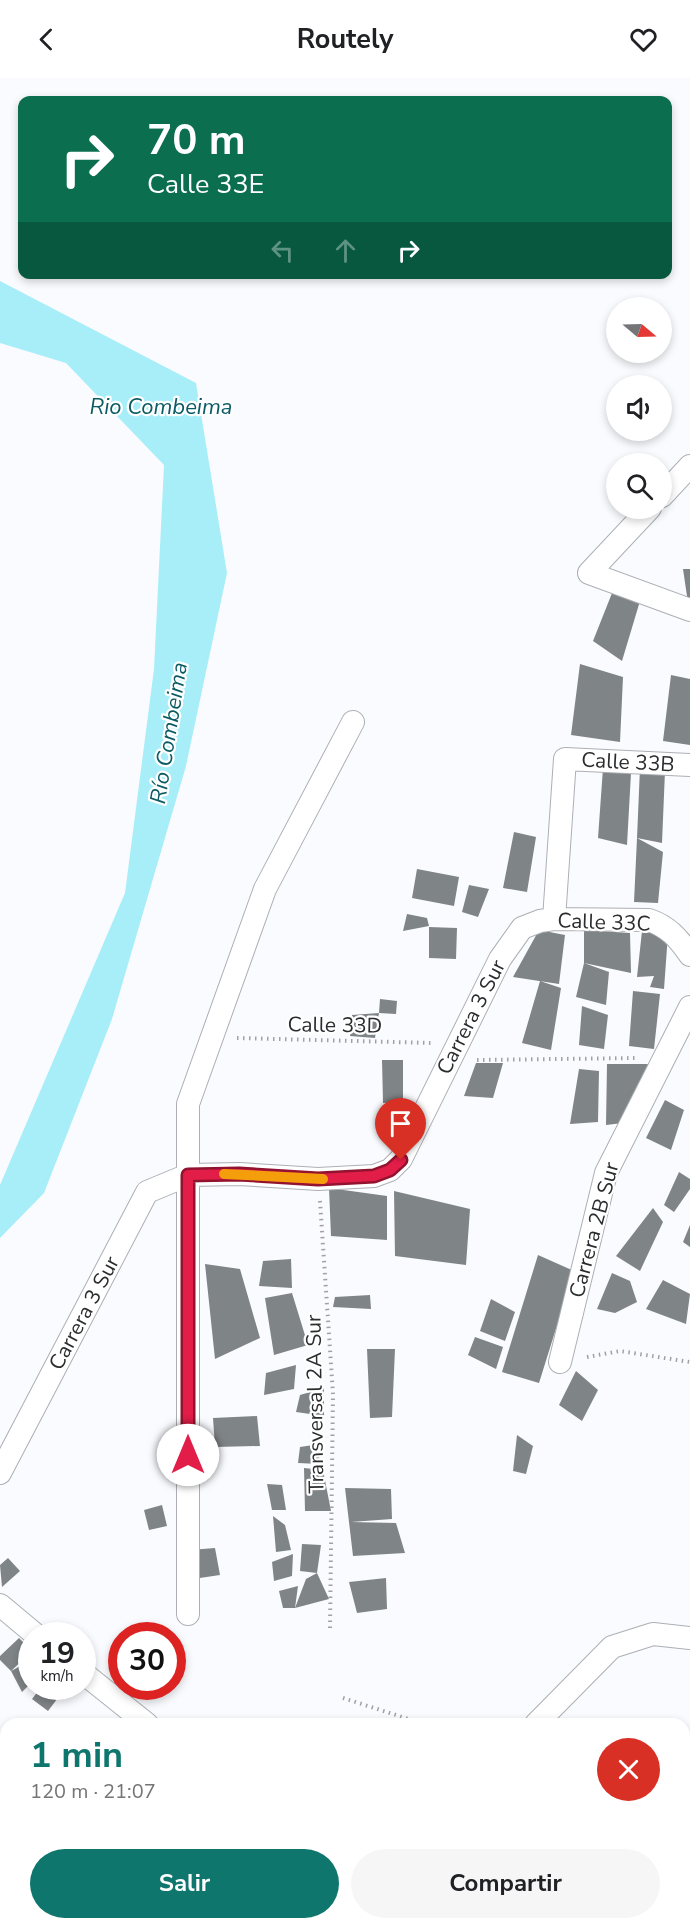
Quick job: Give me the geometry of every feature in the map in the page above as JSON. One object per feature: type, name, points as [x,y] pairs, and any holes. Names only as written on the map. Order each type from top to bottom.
[{"type":"street","points":[[672,485],[690,466]]},
{"type":"street","points":[[640,519],[589,573],[690,610]]},
{"type":"street","points":[[188,1614],[188,1104],[266,889],[353,722]]},
{"type":"street","name":"Calle 33B","points":[[547,920],[565,759],[690,765]]},
{"type":"street","name":"Calle 33C","points":[[547,920],[649,920],[663,925],[676,935],[690,955]]},
{"type":"street","name":"Carrera 3 Sur","points":[[318,1179],[374,1176],[390,1170],[401,1160],[452,1052],[511,940],[522,928],[547,920]]},
{"type":"street","name":"Carrera 2B Sur","points":[[560,1362],[606,1173],[662,1058],[690,1007]]},
{"type":"street","points":[[188,1175],[239,1174],[318,1179]]},
{"type":"street","name":"Carrera 3 Sur","points":[[0,1473],[147,1192],[188,1175]]},
{"type":"street","points":[[0,1605],[20,1622]]},
{"type":"street","points":[[542,1718],[612,1647],[653,1634],[690,1638]]},
{"type":"street","points":[[96,1683],[140,1718]]},
{"type":"path","name":"Calle 33D","points":[[212,1037],[452,1052],[662,1058]]},
{"type":"path","name":"Transversal 2A Sur","points":[[318,1179],[333,1394],[330,1629]]},
{"type":"path","points":[[560,1362],[620,1351],[690,1362]]},
{"type":"path","points":[[344,1698],[406,1718]]},
{"type":"water","name":"Rio Combeima","points":[[0,281],[196,383],[227,573],[186,766],[112,1019],[44,1193],[0,1238],[0,1185],[125,893],[154,669],[164,465],[66,363],[0,343]]},
{"type":"building","points":[[683,569],[690,569],[690,603],[688,603]]},
{"type":"building","points":[[616,583],[640,601],[622,661],[593,641]]},
{"type":"building","points":[[580,664],[623,677],[620,742],[571,735]]},
{"type":"building","points":[[671,675],[690,679],[690,745],[663,741]]},
{"type":"building","points":[[603,768],[631,773],[627,845],[598,838]]},
{"type":"building","points":[[640,768],[665,771],[662,843],[637,838]]},
{"type":"building","points":[[514,832],[536,837],[527,892],[503,888]]},
{"type":"building","points":[[637,838],[663,852],[658,903],[634,902]]},
{"type":"building","points":[[417,869],[459,877],[454,906],[412,898]]},
{"type":"building","points":[[469,885],[489,889],[478,917],[462,912]]},
{"type":"building","points":[[407,914],[427,918],[429,926],[403,931]]},
{"type":"building","points":[[429,927],[457,928],[456,959],[429,958]]},
{"type":"building","points":[[539,930],[565,935],[559,984],[513,977]]},
{"type":"building","points":[[584,930],[630,933],[631,973],[584,963]]},
{"type":"building","points":[[642,931],[668,934],[664,989],[650,987],[654,976],[637,977]]},
{"type":"building","points":[[584,963],[609,972],[606,1005],[576,997]]},
{"type":"building","points":[[540,981],[561,988],[551,1050],[522,1043]]},
{"type":"building","points":[[633,991],[660,994],[654,1049],[629,1046]]},
{"type":"building","points":[[380,999],[397,1001],[396,1014],[379,1013]]},
{"type":"building","points":[[582,1006],[608,1015],[604,1049],[579,1045]]},
{"type":"building","points":[[379,1013],[375,1038],[350,1036],[352,1015]]},
{"type":"building","points":[[382,1060],[403,1060],[403,1102],[383,1103]]},
{"type":"building","points":[[476,1063],[503,1063],[493,1098],[464,1096]]},
{"type":"building","points":[[607,1064],[648,1064],[623,1123],[606,1125]]},
{"type":"building","points":[[579,1069],[599,1071],[598,1122],[570,1124]]},
{"type":"building","points":[[665,1100],[684,1110],[671,1150],[646,1138]]},
{"type":"building","points":[[679,1172],[690,1179],[690,1189],[674,1212],[664,1205]]},
{"type":"building","points":[[329,1188],[387,1196],[387,1240],[331,1236]]},
{"type":"building","points":[[394,1191],[470,1209],[466,1265],[395,1256]]},
{"type":"building","points":[[653,1208],[663,1222],[640,1271],[616,1256]]},
{"type":"building","points":[[690,1225],[690,1247],[683,1242]]},
{"type":"building","points":[[538,1255],[574,1271],[539,1383],[502,1372]]},
{"type":"building","points":[[291,1259],[292,1288],[259,1286],[263,1261]]},
{"type":"building","points":[[205,1264],[240,1269],[260,1338],[215,1359]]},
{"type":"building","points":[[612,1273],[630,1281],[637,1302],[615,1313],[597,1309]]},
{"type":"building","points":[[663,1280],[690,1294],[686,1324],[646,1309]]},
{"type":"building","points":[[292,1293],[308,1345],[274,1355],[265,1298]]},
{"type":"building","points":[[370,1295],[371,1309],[333,1307],[335,1297]]},
{"type":"building","points":[[491,1299],[515,1312],[505,1341],[480,1331]]},
{"type":"building","points":[[475,1337],[503,1347],[496,1369],[468,1355]]},
{"type":"building","points":[[367,1349],[395,1349],[392,1417],[370,1418]]},
{"type":"building","points":[[296,1365],[294,1389],[264,1395],[266,1373]]},
{"type":"building","points":[[576,1371],[598,1390],[582,1421],[559,1405]]},
{"type":"building","points":[[324,1388],[324,1416],[296,1412],[300,1395]]},
{"type":"building","points":[[257,1416],[260,1446],[215,1447],[213,1418]]},
{"type":"building","points":[[517,1435],[533,1446],[526,1474],[513,1471]]},
{"type":"building","points":[[320,1444],[319,1464],[298,1463],[300,1447]]},
{"type":"building","points":[[304,1468],[323,1470],[331,1511],[305,1511]]},
{"type":"building","points":[[267,1484],[282,1485],[286,1510],[272,1510]]},
{"type":"building","points":[[345,1488],[391,1489],[392,1519],[351,1522],[396,1523],[405,1553],[353,1556]]},
{"type":"building","points":[[162,1505],[167,1526],[149,1530],[144,1510]]},
{"type":"building","points":[[273,1516],[285,1525],[291,1550],[276,1552]]},
{"type":"building","points":[[302,1544],[321,1545],[317,1573],[300,1571]]},
{"type":"building","points":[[215,1548],[220,1575],[193,1579],[190,1550]]},
{"type":"building","points":[[293,1554],[292,1576],[274,1581],[272,1562]]},
{"type":"building","points":[[8,1558],[20,1571],[2,1587],[0,1565]]},
{"type":"building","points":[[317,1573],[329,1599],[295,1608],[306,1579]]},
{"type":"building","points":[[386,1578],[387,1609],[357,1613],[349,1582]]},
{"type":"building","points":[[298,1586],[295,1608],[283,1608],[279,1591]]},
{"type":"building","points":[[18,1639],[18,1664],[11,1671],[0,1660],[0,1656]]},
{"type":"building","points":[[18,1667],[18,1684],[11,1671]]},
{"type":"building","points":[[33,1700],[56,1700],[48,1711]]},
{"type":"slow traffic","points":[[224,1174],[323,1179]]},
{"type":"route","points":[[188,1455],[188,1175],[239,1174],[318,1179],[374,1176],[390,1170],[401,1160]]},
{"type":"water label","name":"Río Combeima","points":[[169,733]]}]
